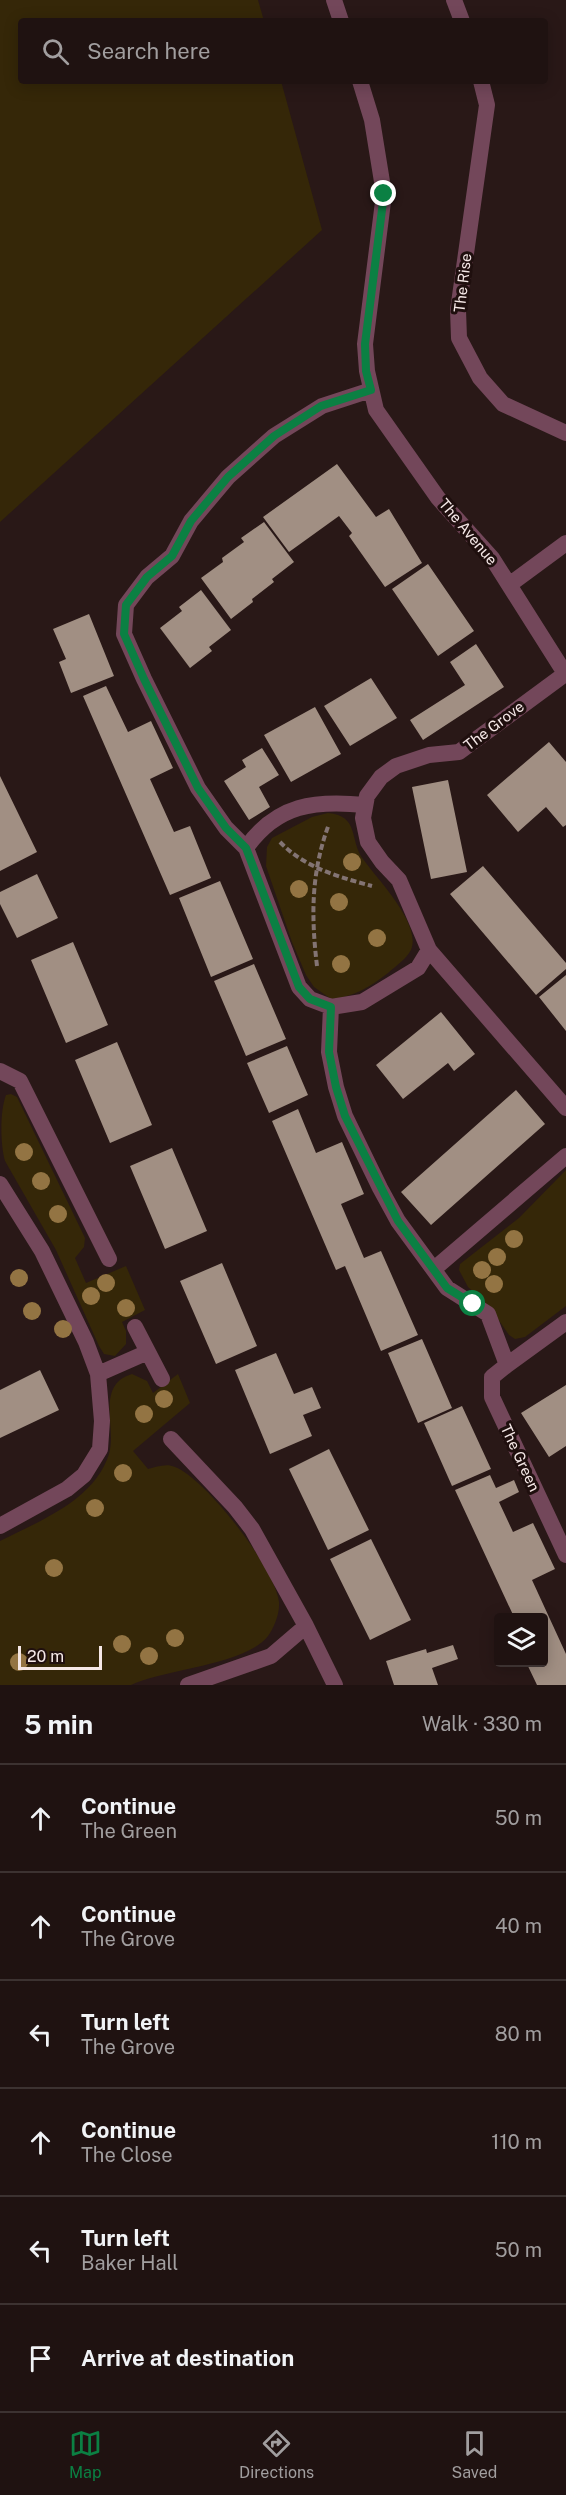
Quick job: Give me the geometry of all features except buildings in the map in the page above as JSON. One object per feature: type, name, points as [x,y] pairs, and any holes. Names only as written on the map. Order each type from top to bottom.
[{"type":"street","points":[[334,0],[340,18]]},
{"type":"street","points":[[454,0],[461,18]]},
{"type":"street","name":"The Avenue","points":[[361,84],[379,149],[384,194],[365,344],[366,371],[376,410],[432,489],[492,558],[566,675]]},
{"type":"street","name":"The Rise","points":[[483,84],[487,105],[458,310],[459,338],[480,378],[503,404],[566,432]]},
{"type":"street","points":[[371,390],[321,406],[266,443],[228,477],[191,521],[172,556],[147,577],[126,605],[124,634],[198,788],[226,828],[246,848],[299,987],[310,999],[326,1005],[362,1002],[418,968],[429,950]]},
{"type":"street","points":[[509,585],[566,543]]},
{"type":"street","name":"The Grove","points":[[365,805],[367,796],[381,777],[396,766],[429,755],[459,752],[566,675]]},
{"type":"street","points":[[246,848],[259,831],[266,826],[284,814],[311,803],[338,802],[365,805],[363,818],[368,842],[399,880],[429,950],[566,1108]]},
{"type":"street","points":[[326,1005],[329,1052],[336,1087],[345,1116],[363,1152],[398,1221],[447,1288],[488,1314],[507,1365]]},
{"type":"street","points":[[0,1071],[20,1081],[109,1258]]},
{"type":"street","points":[[434,1269],[566,1156]]},
{"type":"street","points":[[0,1184],[42,1251],[98,1374],[102,1421],[100,1449],[93,1462],[67,1489],[0,1526]]},
{"type":"street","name":"The Green","points":[[566,1322],[492,1377],[492,1397],[566,1555]]},
{"type":"street","points":[[135,1327],[162,1379]]},
{"type":"street","points":[[98,1374],[148,1352]]},
{"type":"street","points":[[171,1439],[235,1507],[252,1529],[306,1626],[335,1685]]},
{"type":"street","points":[[188,1685],[271,1656],[306,1626]]},
{"type":"path","points":[[326,1005],[311,924],[319,853],[338,802]]},
{"type":"path","points":[[266,826],[288,851],[316,868],[373,886],[399,880]]},
{"type":"shaded area","points":[[0,0],[258,0],[263,18],[18,18],[18,84],[282,84],[322,230],[0,522]]},
{"type":"shaded area","points":[[328,813],[338,815],[349,824],[359,852],[396,902],[410,928],[413,939],[411,950],[381,978],[354,994],[331,999],[314,987],[306,975],[266,866],[267,847],[272,838],[312,817]]},
{"type":"shaded area","points":[[11,1094],[17,1097],[85,1238],[84,1247],[75,1258],[86,1283],[126,1266],[145,1310],[122,1322],[126,1331],[126,1344],[115,1356],[104,1354],[99,1346],[56,1250],[5,1161],[1,1127],[6,1095]]},
{"type":"shaded area","points":[[566,1170],[566,1306],[525,1337],[515,1339],[509,1335],[489,1306],[468,1287],[459,1270],[460,1264],[519,1218]]},
{"type":"shaded area","points":[[132,1374],[147,1381],[153,1393],[178,1374],[190,1403],[133,1451],[148,1469],[168,1465],[188,1475],[204,1488],[237,1526],[253,1548],[275,1587],[279,1606],[274,1625],[268,1636],[257,1646],[242,1654],[145,1679],[131,1685],[0,1685],[0,1541],[64,1508],[91,1485],[102,1470],[109,1454],[110,1408],[114,1387],[121,1379]]},
{"type":"route","points":[[384,194],[378,256],[365,344],[366,371],[371,390],[321,406],[274,436],[228,477],[191,521],[172,556],[147,577],[126,605],[124,634],[198,788],[226,828],[246,848],[269,901],[280,942],[299,987],[310,999],[331,1007],[329,1052],[336,1087],[345,1116],[380,1188],[398,1221],[447,1288],[473,1304]]}]
